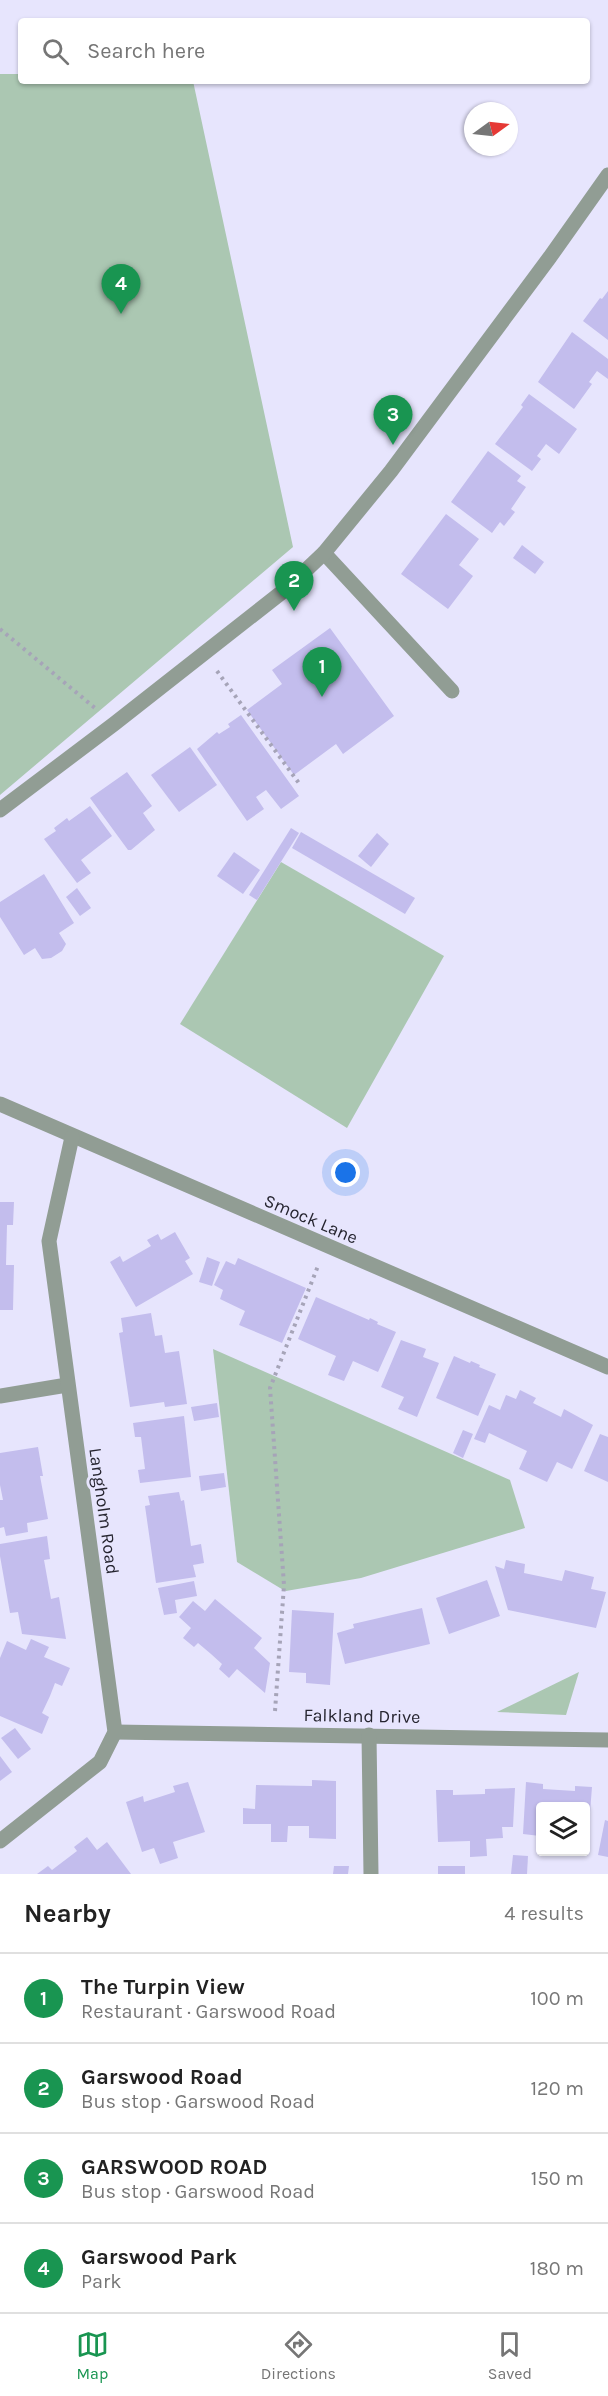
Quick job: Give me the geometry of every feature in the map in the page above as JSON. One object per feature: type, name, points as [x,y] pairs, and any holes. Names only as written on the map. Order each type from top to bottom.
[{"type":"street","points":[[0,810],[286,589],[324,553],[391,471],[608,175]]},
{"type":"street","points":[[324,553],[452,691]]},
{"type":"street","name":"Smock Lane","points":[[0,1104],[608,1367]]},
{"type":"street","name":"Langholm Road","points":[[72,1137],[49,1241],[115,1732]]},
{"type":"street","points":[[0,1396],[67,1385]]},
{"type":"street","points":[[0,1841],[100,1762],[115,1732]]},
{"type":"street","name":"Falkland Drive","points":[[115,1732],[608,1740]]},
{"type":"street","points":[[369,1735],[371,1874]]},
{"type":"path","points":[[0,629],[114,724]]},
{"type":"path","points":[[204,654],[301,786]]},
{"type":"path","points":[[273,1734],[284,1585],[270,1388],[326,1246]]},
{"type":"green space","points":[[0,74],[18,74],[18,84],[194,84],[293,547],[0,795]]},
{"type":"green space","points":[[281,862],[444,956],[347,1128],[180,1024]]},
{"type":"green space","points":[[213,1349],[510,1480],[525,1528],[361,1578],[286,1591],[280,1588],[237,1562]]},
{"type":"green space","points":[[579,1672],[566,1715],[497,1712]]},
{"type":"building","points":[[608,291],[608,340],[583,321]]},
{"type":"building","points":[[572,332],[608,359],[608,379],[597,371],[589,382],[592,384],[574,409],[538,382]]},
{"type":"building","points":[[529,394],[577,429],[559,454],[546,444],[537,456],[541,459],[532,471],[495,444],[523,407],[521,405]]},
{"type":"building","points":[[488,451],[521,476],[517,481],[526,487],[511,509],[515,512],[504,526],[500,522],[492,533],[451,502]]},
{"type":"building","points":[[446,514],[479,539],[459,565],[473,576],[448,609],[401,574]]},
{"type":"building","points":[[522,545],[544,562],[535,574],[513,558]]},
{"type":"building","points":[[330,628],[394,716],[343,754],[336,744],[294,775],[247,710],[282,684],[272,670]]},
{"type":"building","points":[[241,715],[299,796],[281,809],[266,790],[256,797],[264,809],[247,821],[197,749],[217,732],[219,734],[230,727],[228,724]]},
{"type":"building","points":[[190,747],[217,785],[179,812],[151,775]]},
{"type":"building","points":[[127,772],[152,806],[143,813],[155,830],[131,850],[128,850],[90,798]]},
{"type":"building","points":[[90,806],[112,836],[81,860],[91,873],[77,883],[44,839],[56,831],[54,828],[67,818],[69,821]]},
{"type":"building","points":[[291,828],[299,833],[257,900],[249,895]]},
{"type":"building","points":[[301,832],[415,898],[405,914],[292,848]]},
{"type":"building","points":[[377,833],[389,844],[371,867],[358,856]]},
{"type":"building","points":[[234,852],[260,870],[243,894],[217,876]]},
{"type":"building","points":[[44,874],[74,923],[59,933],[66,944],[62,951],[51,958],[42,959],[35,948],[24,955],[0,917],[0,902]]},
{"type":"building","points":[[77,888],[91,908],[80,916],[66,897]]},
{"type":"building","points":[[0,1202],[14,1202],[13,1225],[7,1225],[6,1265],[14,1265],[13,1310],[0,1310]]},
{"type":"building","points":[[175,1232],[190,1258],[185,1261],[193,1274],[136,1307],[110,1262],[120,1256],[123,1262],[151,1246],[147,1240],[158,1234],[161,1240]]},
{"type":"building","points":[[207,1257],[220,1262],[212,1286],[199,1282]]},
{"type":"building","points":[[238,1258],[306,1288],[282,1343],[239,1325],[245,1311],[220,1299],[223,1290],[214,1285],[226,1261],[235,1265]]},
{"type":"building","points":[[316,1297],[369,1320],[370,1318],[378,1322],[377,1324],[396,1332],[378,1372],[353,1361],[344,1381],[328,1375],[336,1356],[298,1339]]},
{"type":"building","points":[[151,1313],[155,1336],[162,1335],[165,1353],[179,1351],[187,1404],[165,1407],[164,1402],[130,1407],[119,1333],[123,1332],[121,1318]]},
{"type":"building","points":[[401,1340],[426,1349],[423,1357],[439,1363],[417,1417],[398,1409],[404,1397],[381,1387]]},
{"type":"building","points":[[454,1356],[470,1363],[471,1361],[496,1374],[478,1416],[436,1398]]},
{"type":"building","points":[[520,1390],[536,1398],[533,1403],[561,1417],[564,1409],[593,1425],[572,1469],[557,1462],[547,1482],[519,1469],[527,1451],[489,1433],[485,1443],[474,1439],[489,1405],[500,1410],[506,1395],[516,1399]]},
{"type":"building","points":[[217,1403],[219,1417],[194,1421],[191,1407]]},
{"type":"building","points":[[184,1416],[191,1477],[140,1483],[138,1470],[145,1469],[141,1437],[135,1437],[133,1423]]},
{"type":"building","points":[[463,1430],[473,1434],[463,1458],[453,1453]]},
{"type":"building","points":[[600,1434],[608,1437],[608,1482],[584,1471]]},
{"type":"building","points":[[38,1447],[43,1476],[40,1476],[48,1519],[27,1523],[28,1532],[6,1536],[4,1527],[0,1528],[0,1500],[3,1500],[0,1485],[0,1453]]},
{"type":"building","points":[[224,1473],[226,1487],[201,1491],[199,1476]]},
{"type":"building","points":[[179,1492],[181,1501],[184,1500],[191,1546],[201,1544],[204,1563],[193,1565],[196,1577],[156,1583],[145,1506],[150,1505],[148,1496]]},
{"type":"building","points":[[47,1536],[50,1559],[44,1560],[51,1599],[59,1597],[66,1639],[22,1634],[18,1612],[10,1613],[0,1544]]},
{"type":"building","points":[[506,1560],[525,1564],[524,1573],[562,1581],[565,1570],[594,1577],[591,1589],[606,1592],[596,1628],[508,1610],[495,1566],[504,1569]]},
{"type":"building","points":[[487,1580],[500,1616],[449,1634],[436,1598]]},
{"type":"building","points":[[194,1581],[197,1596],[175,1600],[177,1613],[164,1615],[158,1588]]},
{"type":"building","points":[[215,1599],[262,1638],[254,1648],[270,1663],[265,1693],[237,1669],[229,1678],[219,1669],[222,1664],[211,1654],[198,1643],[194,1647],[183,1638],[191,1628],[179,1617],[193,1601],[205,1611]]},
{"type":"building","points":[[422,1608],[430,1644],[345,1664],[337,1633],[354,1628],[353,1624]]},
{"type":"building","points":[[292,1610],[334,1613],[330,1685],[306,1683],[306,1673],[289,1672]]},
{"type":"building","points":[[31,1639],[49,1647],[44,1657],[70,1668],[62,1686],[55,1683],[42,1713],[49,1717],[42,1734],[0,1716],[0,1658],[7,1641],[26,1650]]},
{"type":"building","points":[[15,1728],[31,1749],[18,1759],[1,1738]]},
{"type":"building","points":[[0,1756],[12,1772],[0,1781]]},
{"type":"building","points":[[312,1780],[336,1781],[336,1839],[309,1838],[309,1826],[288,1826],[287,1842],[271,1842],[271,1824],[243,1824],[243,1808],[255,1809],[256,1785],[312,1786]]},
{"type":"building","points":[[188,1782],[205,1832],[173,1842],[178,1858],[160,1864],[154,1848],[142,1852],[126,1802],[143,1796],[144,1802],[175,1792],[173,1786]]},
{"type":"building","points":[[526,1782],[543,1784],[543,1789],[575,1791],[575,1786],[592,1787],[590,1812],[590,1802],[536,1802],[536,1836],[523,1834]]},
{"type":"building","points":[[515,1788],[513,1827],[502,1827],[503,1838],[486,1839],[487,1856],[470,1857],[470,1841],[438,1842],[436,1790],[453,1790],[453,1795],[485,1794],[485,1789]]},
{"type":"building","points":[[605,1820],[608,1821],[608,1857],[598,1855]]},
{"type":"building","points":[[87,1837],[97,1850],[107,1842],[131,1874],[37,1874],[48,1866],[52,1870],[77,1851],[74,1847]]},
{"type":"building","points":[[513,1855],[528,1856],[527,1874],[511,1874]]},
{"type":"building","points":[[334,1866],[349,1866],[348,1874],[333,1874]]},
{"type":"building","points":[[438,1866],[465,1866],[465,1874],[438,1874]]},
{"type":"place","name":"Garswood Park","points":[[121,314]]},
{"type":"place","name":"GARSWOOD ROAD","points":[[393,445]]},
{"type":"place","name":"Garswood Road","points":[[294,611]]},
{"type":"place","name":"The Turpin View","points":[[322,697]]}]
